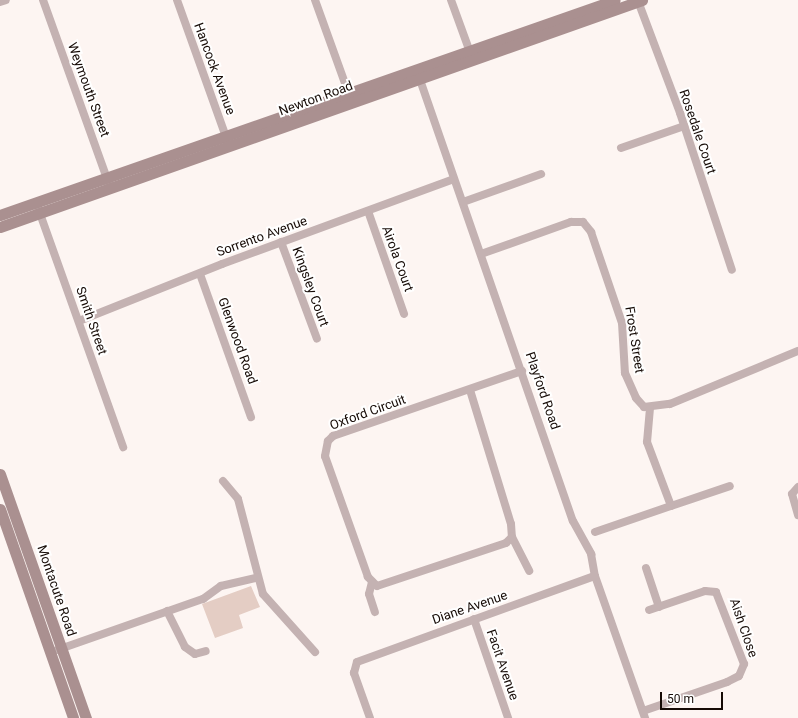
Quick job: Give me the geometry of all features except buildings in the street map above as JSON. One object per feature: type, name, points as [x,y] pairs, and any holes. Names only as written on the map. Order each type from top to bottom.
[{"type":"main road","name":"Newton Road","points":[[0,227],[38,208],[471,55],[615,0]]},
{"type":"main road","name":"Newton Road","points":[[599,7],[640,1]]},
{"type":"main road","name":"Newton Road","points":[[0,215],[38,208]]},
{"type":"main road","name":"Montacute Road","points":[[0,474],[56,650],[73,718]]},
{"type":"main road","name":"Montacute Road","points":[[0,509],[56,650],[86,718]]},
{"type":"street","points":[[0,2],[6,0]]},
{"type":"street","name":"Weymouth Street","points":[[43,0],[109,183]]},
{"type":"street","name":"Hancock Avenue","points":[[176,0],[227,142]]},
{"type":"street","points":[[315,0],[350,97]]},
{"type":"street","points":[[451,0],[471,55]]},
{"type":"street","name":"Rosedale Court","points":[[640,1],[732,270]]},
{"type":"street","name":"Playford Road","points":[[418,74],[573,521],[591,554],[595,576],[644,714]]},
{"type":"street","points":[[621,148],[684,126]]},
{"type":"street","points":[[462,202],[541,174]]},
{"type":"street","name":"Sorrento Avenue","points":[[79,321],[281,242],[454,179]]},
{"type":"street","name":"Smith Street","points":[[38,208],[123,447]]},
{"type":"street","name":"Airola Court","points":[[368,211],[404,314]]},
{"type":"street","name":"Frost Street","points":[[481,254],[564,225],[583,222],[591,232],[622,323],[626,373],[636,398],[650,408]]},
{"type":"street","name":"Kingsley Court","points":[[281,242],[317,339]]},
{"type":"street","name":"Glenwood Road","points":[[200,274],[251,417]]},
{"type":"street","points":[[671,506],[647,442],[650,408],[728,382],[798,352]]},
{"type":"street","name":"Oxford Circuit","points":[[375,612],[370,594],[372,582],[324,447],[333,436],[522,371]]},
{"type":"street","points":[[470,390],[512,524],[512,536],[529,571]]},
{"type":"street","points":[[223,481],[238,499],[248,529],[257,578],[263,594],[315,652]]},
{"type":"street","points":[[596,532],[730,486]]},
{"type":"street","points":[[798,487],[792,494],[798,515]]},
{"type":"street","points":[[372,582],[377,586],[389,584],[506,543],[512,536]]},
{"type":"street","points":[[646,568],[659,607]]},
{"type":"street","name":"Diane Avenue","points":[[370,718],[354,666],[364,658],[595,576]]},
{"type":"street","points":[[56,650],[203,600],[221,586],[257,578]]},
{"type":"street","name":"Aish Close","points":[[644,714],[727,682],[743,672],[744,664],[716,592],[705,591],[649,610]]},
{"type":"street","points":[[167,611],[185,647],[194,654],[206,651]]},
{"type":"street","name":"Facit Avenue","points":[[474,619],[508,718]]},
{"type":"shaded area","points":[[251,586],[260,607],[239,615],[243,628],[215,638],[202,604]]}]
